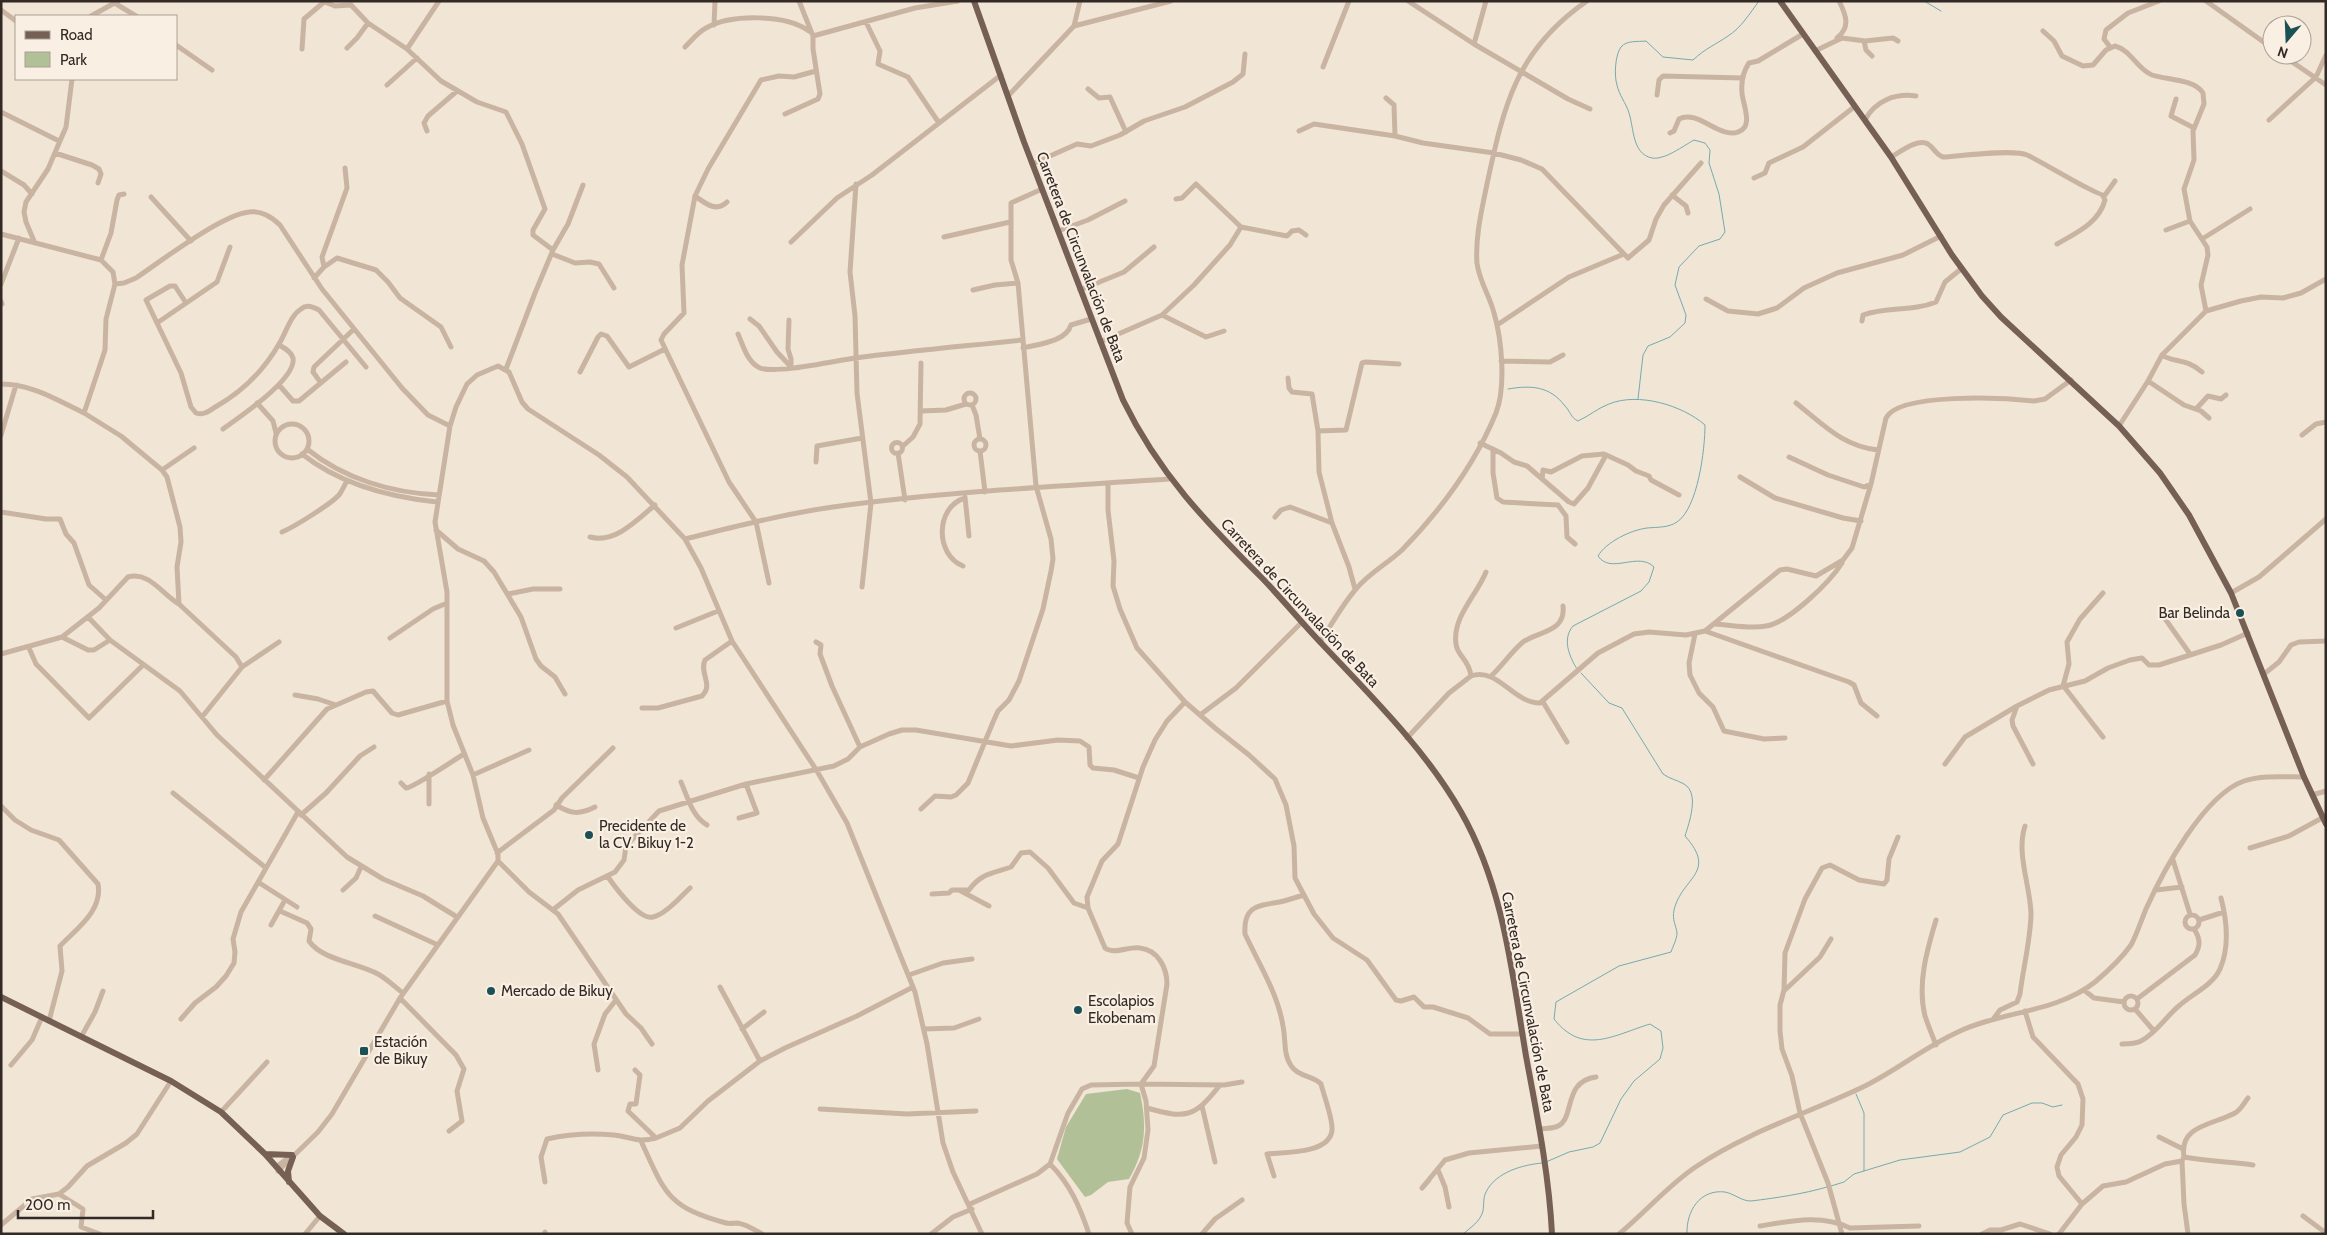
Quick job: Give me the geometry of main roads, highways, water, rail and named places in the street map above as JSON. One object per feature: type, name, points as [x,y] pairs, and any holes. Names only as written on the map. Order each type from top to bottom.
[{"type":"main road","name":"Carretera de Circunvalación de Bata","points":[[974,1],[1032,164],[1100,342],[1133,421],[1169,479],[1224,542],[1264,581],[1408,738],[1461,811],[1486,865],[1502,921],[1546,1169],[1552,1234]]},
{"type":"main road","points":[[1780,1],[1891,157],[1961,269],[2001,317],[2119,426],[2160,473],[2189,515],[2231,593],[2304,777],[2324,821]]},
{"type":"main road","points":[[1,997],[171,1081],[221,1112],[265,1154],[320,1216],[344,1234]]},
{"type":"main road","points":[[265,1154],[293,1155],[288,1171],[290,1184]]},
{"type":"waterway","points":[[1638,399],[1643,355],[1648,346],[1670,337],[1685,323],[1686,315],[1675,285],[1679,267],[1699,246],[1720,239],[1725,232],[1719,194],[1709,163],[1710,150],[1705,143],[1694,140],[1668,155],[1657,158],[1645,156],[1637,146],[1629,113],[1616,81],[1617,55],[1621,47],[1626,43],[1646,41],[1663,57],[1693,60],[1737,29],[1759,1]]},
{"type":"waterway","points":[[1924,1],[1941,11]]},
{"type":"waterway","points":[[1508,389],[1532,387],[1553,394],[1578,421],[1609,404],[1633,399],[1659,402],[1672,406],[1705,425],[1704,448],[1699,477],[1690,504],[1684,515],[1677,522],[1670,525],[1641,529],[1627,534],[1607,546],[1598,556],[1603,561],[1610,563],[1640,561],[1654,567],[1649,582],[1641,591],[1573,626],[1567,642],[1571,659],[1577,669]]},
{"type":"waterway","points":[[1546,1162],[1569,1152],[1593,1147],[1600,1143],[1621,1099],[1634,1081],[1660,1059],[1663,1048],[1661,1031],[1650,1024],[1599,1040],[1576,1037],[1565,1030],[1554,1019],[1556,1002],[1619,966],[1671,952],[1677,933],[1674,910],[1678,899],[1698,867],[1698,859],[1694,848],[1685,836],[1692,808],[1689,788],[1663,774],[1622,708],[1609,703],[1581,673]]},
{"type":"waterway","points":[[1856,1094],[1864,1113],[1864,1171]]},
{"type":"waterway","points":[[1831,1186],[1844,1182],[1854,1174],[1900,1160],[1960,1152],[1990,1137],[2003,1115],[2032,1103],[2042,1103],[2053,1107],[2062,1105]]},
{"type":"waterway","points":[[1463,1234],[1480,1218],[1486,1192],[1496,1179],[1518,1168],[1542,1163]]},
{"type":"waterway","points":[[1687,1234],[1687,1225],[1692,1210],[1696,1203],[1708,1194],[1725,1192],[1751,1201],[1789,1196],[1827,1187]]},
{"type":"place","name":"Bar Belinda","points":[[2240,613]]},
{"type":"place","name":"Precidente de la CV. Bikuy 1-2","points":[[589,835]]},
{"type":"place","name":"Mercado de Bikuy","points":[[491,991]]},
{"type":"place","name":"Escolapios Ekobenam","points":[[1078,1010]]},
{"type":"place","name":"Estación de Bikuy","points":[[364,1051]]}]
